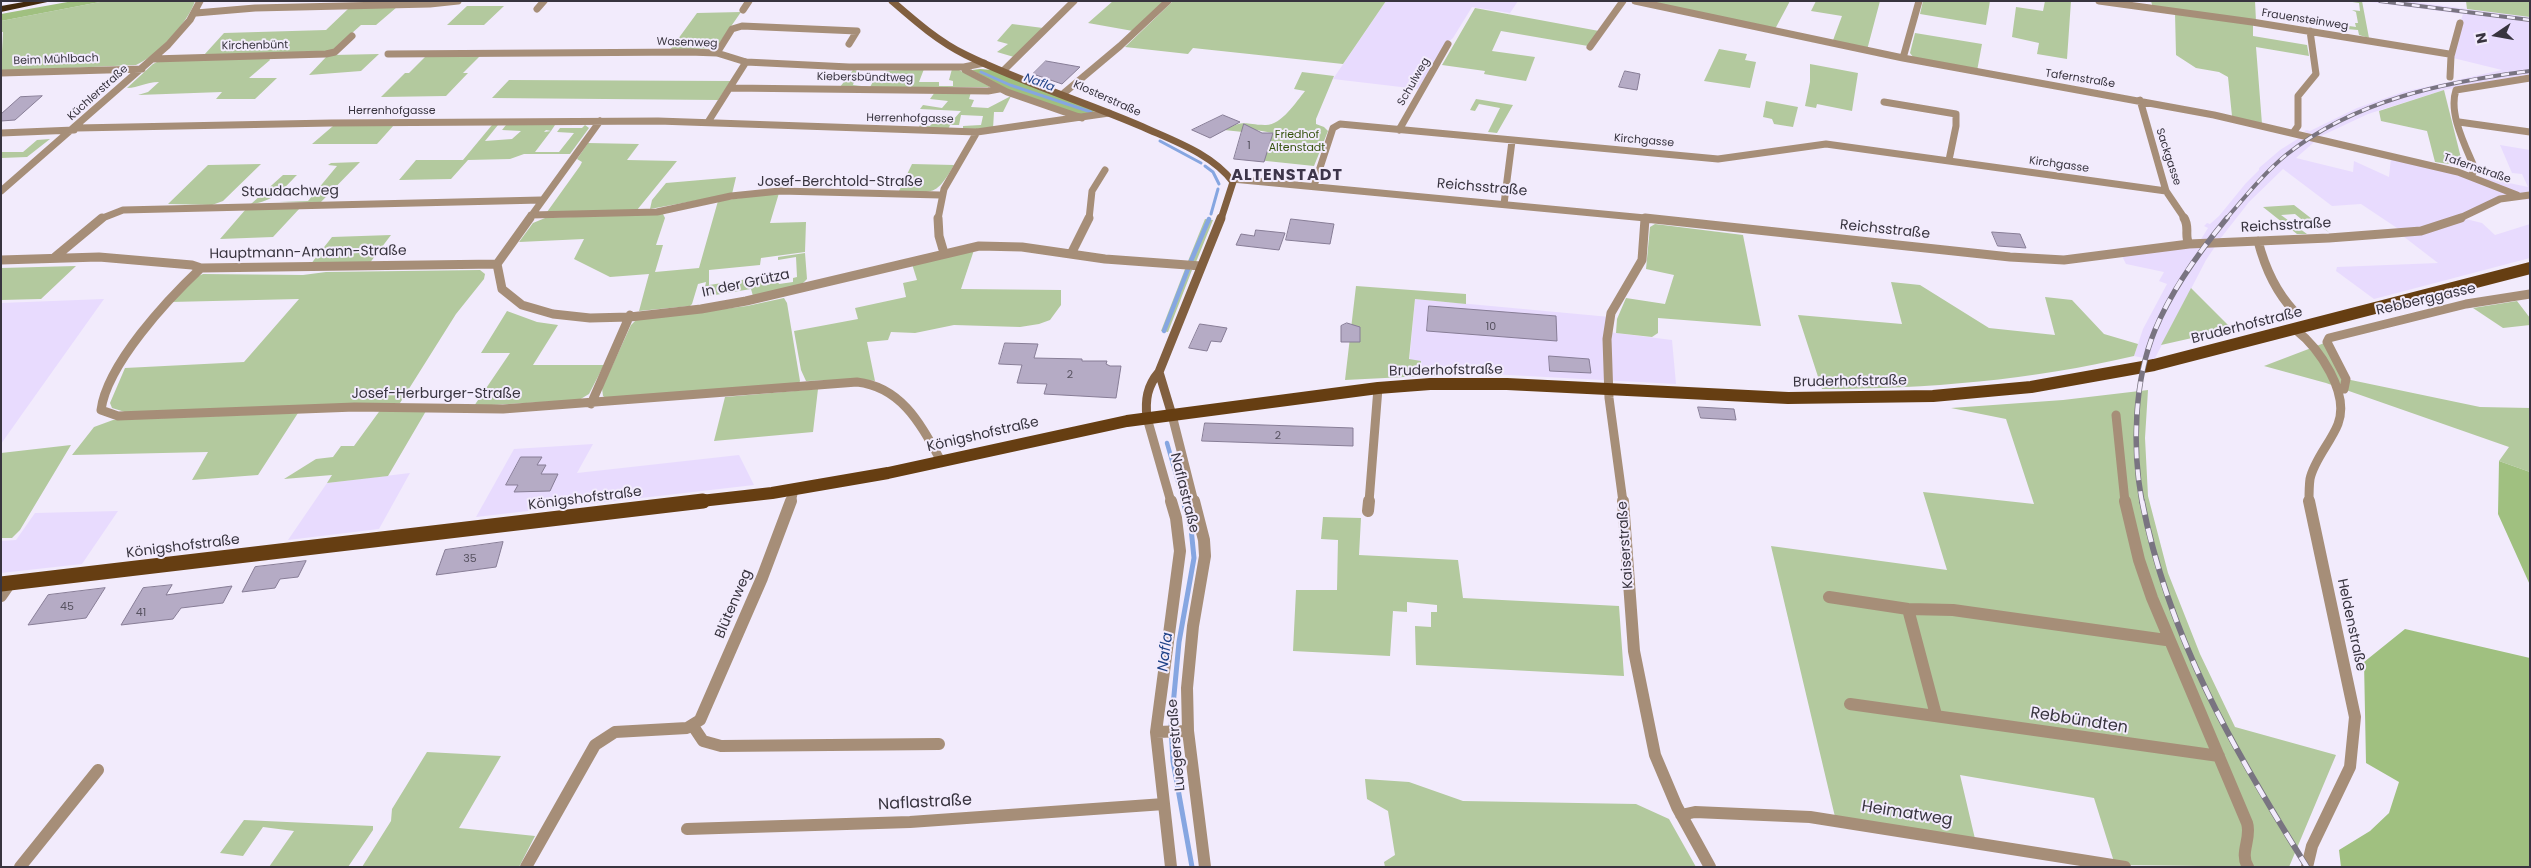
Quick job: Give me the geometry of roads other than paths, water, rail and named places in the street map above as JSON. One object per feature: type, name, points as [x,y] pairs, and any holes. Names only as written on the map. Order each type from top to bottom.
[{"type":"highway","points":[[1,3],[12,1]]},
{"type":"highway","points":[[1,9],[47,1]]},
{"type":"main road","name":"Klosterstraße","points":[[892,1],[946,44],[1003,71],[1110,112],[1219,164],[1232,178]]},
{"type":"main road","name":"Naflastraße","points":[[1159,417],[1146,396],[1148,387],[1159,372],[1221,217],[1231,188],[1232,178]]},
{"type":"main road","name":"Bruderhofstraße","points":[[1159,417],[1378,388],[1466,384],[1788,398],[1880,398],[2031,387],[2154,365],[2526,271]]},
{"type":"main road","name":"Naflastraße","points":[[1159,372],[1159,417]]},
{"type":"main road","name":"Königshofstraße","points":[[6,584],[794,490],[941,461],[1028,441],[1159,417]]},
{"type":"street","name":"Küchlerstraße","points":[[1,192],[152,60],[196,13],[200,1]]},
{"type":"street","points":[[196,13],[255,8],[458,1]]},
{"type":"street","points":[[537,9],[544,1]]},
{"type":"street","points":[[743,10],[749,1]]},
{"type":"street","points":[[1003,71],[1074,1]]},
{"type":"street","points":[[1064,93],[1126,41],[1168,1]]},
{"type":"street","points":[[1590,46],[1623,1]]},
{"type":"street","name":"Tafernstraße","points":[[1635,1],[1785,35],[2140,100],[2293,133],[2471,176],[2518,196]]},
{"type":"street","points":[[1903,58],[1919,1]]},
{"type":"street","name":"Frauensteinweg","points":[[2099,1],[2448,54]]},
{"type":"street","points":[[2450,76],[2448,54],[2454,45],[2460,23]]},
{"type":"street","points":[[717,53],[732,29],[742,26],[858,31],[849,44]]},
{"type":"street","points":[[2293,133],[2298,126],[2298,96],[2314,80],[2316,74],[2310,32]]},
{"type":"street","name":"Kirchenbünt","points":[[152,60],[326,54],[335,52],[352,36]]},
{"type":"street","name":"Schulweg","points":[[1398,130],[1448,44]]},
{"type":"street","name":"Wasenweg","points":[[388,54],[717,53],[746,62],[878,68],[964,67],[984,63]]},
{"type":"street","points":[[708,122],[746,62]]},
{"type":"street","name":"Kiebersbündtweg","points":[[964,67],[965,70],[999,89],[1082,118]]},
{"type":"street","name":"Beim Mühlbach","points":[[1,73],[142,69]]},
{"type":"street","points":[[2471,176],[2475,169],[2459,122],[2453,96],[2456,90],[2530,78]]},
{"type":"street","name":"Kiebersbündtweg","points":[[730,88],[988,91],[999,89]]},
{"type":"street","name":"Sackgasse","points":[[2140,100],[2166,191],[2188,224],[2187,238],[2189,244]]},
{"type":"street","points":[[1884,102],[1956,114],[1956,126],[1949,160]]},
{"type":"street","name":"Herrenhofgasse","points":[[75,129],[278,123],[600,121],[708,122],[796,127],[977,132],[1082,118],[1110,112]]},
{"type":"street","points":[[497,264],[541,200],[600,121]]},
{"type":"street","points":[[2459,122],[2530,132]]},
{"type":"street","name":"Kirchgasse","points":[[1314,186],[1333,128],[1336,125],[1725,159],[1797,146],[1826,144],[2166,191]]},
{"type":"street","points":[[1,133],[75,129]]},
{"type":"street","points":[[944,253],[938,229],[937,214],[940,195],[977,132]]},
{"type":"street","points":[[1504,204],[1512,153],[1512,141]]},
{"type":"street","points":[[1071,254],[1092,215],[1092,191],[1105,170]]},
{"type":"street","name":"Reichsstraße","points":[[1232,178],[2041,259],[2091,258],[2189,244],[2329,238],[2421,230],[2451,223],[2491,203],[2530,195]]},
{"type":"street","name":"Josef-Berchtold-Straße","points":[[531,215],[657,212],[731,196],[768,192],[940,195]]},
{"type":"street","name":"Staudachweg","points":[[55,257],[103,217],[123,210],[541,200]]},
{"type":"street","name":"Kaiserstraße","points":[[1645,219],[1642,260],[1611,313],[1607,339],[1608,389],[1626,521],[1629,603],[1642,695],[1659,770],[1710,867]]},
{"type":"street","points":[[2258,241],[2264,266],[2272,286],[2294,311]]},
{"type":"street","name":"In der Grütza","points":[[497,264],[497,277],[501,288],[511,298],[533,310],[572,317],[630,315],[725,305],[976,247],[1029,246],[1071,254],[1200,266]]},
{"type":"street","name":"Hauptmann-Amann-Straße","points":[[1,260],[55,257],[148,261],[192,265],[201,268],[497,264]]},
{"type":"street","name":"Josef-Herburger-Straße","points":[[201,268],[163,304],[125,354],[102,402],[101,410],[105,414],[135,416],[383,406],[465,410],[591,404],[843,383],[868,383],[886,388],[903,404],[941,461]]},
{"type":"street","name":"Rebberggasse","points":[[2329,338],[2466,304],[2530,294]]},
{"type":"street","points":[[591,404],[630,315]]},
{"type":"street","name":"Heldenstraße","points":[[2296,330],[2308,339],[2323,359],[2332,372],[2338,388],[2339,422],[2310,478],[2309,503],[2356,717],[2350,767],[2312,846],[2306,867]]},
{"type":"street","name":"Heldenstraße","points":[[2329,338],[2327,342],[2346,379],[2344,388],[2338,388]]},
{"type":"street","points":[[1368,511],[1378,388]]},
{"type":"street","points":[[2116,415],[2128,520],[2145,581],[2166,640],[2246,819],[2249,831],[2245,849],[2245,863],[2248,867]]},
{"type":"street","name":"Luegerstraße","points":[[1159,417],[1204,540],[1205,556],[1193,626],[1184,731],[1206,867]]},
{"type":"street","name":"Naflastraße","points":[[1159,417],[1180,551],[1160,732],[1164,804],[1171,867]]},
{"type":"street","name":"Blütenweg","points":[[693,726],[704,714],[714,691],[789,509],[794,490]]},
{"type":"street","name":"Königshofstraße","points":[[1,596],[6,584]]},
{"type":"street","points":[[1828,597],[1908,609],[1952,610],[2166,640]]},
{"type":"street","points":[[1908,609],[1936,715]]},
{"type":"street","name":"Rebbündten","points":[[1850,704],[1936,715],[2135,746],[2218,756]]},
{"type":"street","points":[[526,867],[595,745],[615,732],[648,728],[677,729],[693,726],[699,738],[706,744],[721,746],[939,744]]},
{"type":"street","points":[[1160,732],[1184,731]]},
{"type":"street","points":[[20,867],[98,770]]},
{"type":"street","name":"Naflastraße","points":[[687,828],[910,822],[1164,804]]},
{"type":"street","name":"Heimatweg","points":[[1681,814],[1695,812],[1810,817],[2125,867]]},
{"type":"waterway","name":"Nafla","points":[[981,72],[1010,85],[1091,112]]},
{"type":"waterway","name":"Nafla","points":[[1160,141],[1201,163]]},
{"type":"waterway","name":"Nafla","points":[[1205,166],[1213,172],[1219,184]]},
{"type":"waterway","name":"Nafla","points":[[1211,214],[1218,189]]},
{"type":"waterway","name":"Nafla","points":[[1191,261],[1209,219]]},
{"type":"waterway","name":"Nafla","points":[[1164,331],[1188,269]]},
{"type":"waterway","name":"Nafla","points":[[1167,443],[1184,502]]},
{"type":"waterway","name":"Nafla","points":[[1183,501],[1191,528],[1194,558],[1179,642],[1171,727],[1173,761],[1192,867]]},
{"type":"railway","points":[[2380,1],[2530,20]]},
{"type":"railway","points":[[2226,219],[2262,178],[2286,155],[2313,136],[2341,120],[2402,96],[2465,81],[2530,71]]},
{"type":"railway","points":[[2142,502],[2136,437],[2139,392],[2148,350],[2169,300],[2196,258],[2227,218]]},
{"type":"railway","points":[[2142,501],[2154,552],[2169,600],[2207,692],[2229,736],[2307,867]]},
{"type":"district","name":"ALTENSTADT","points":[[1287,176]]},
{"type":"park label","name":"Friedhof Altenstadt","points":[[1297,141]]}]
